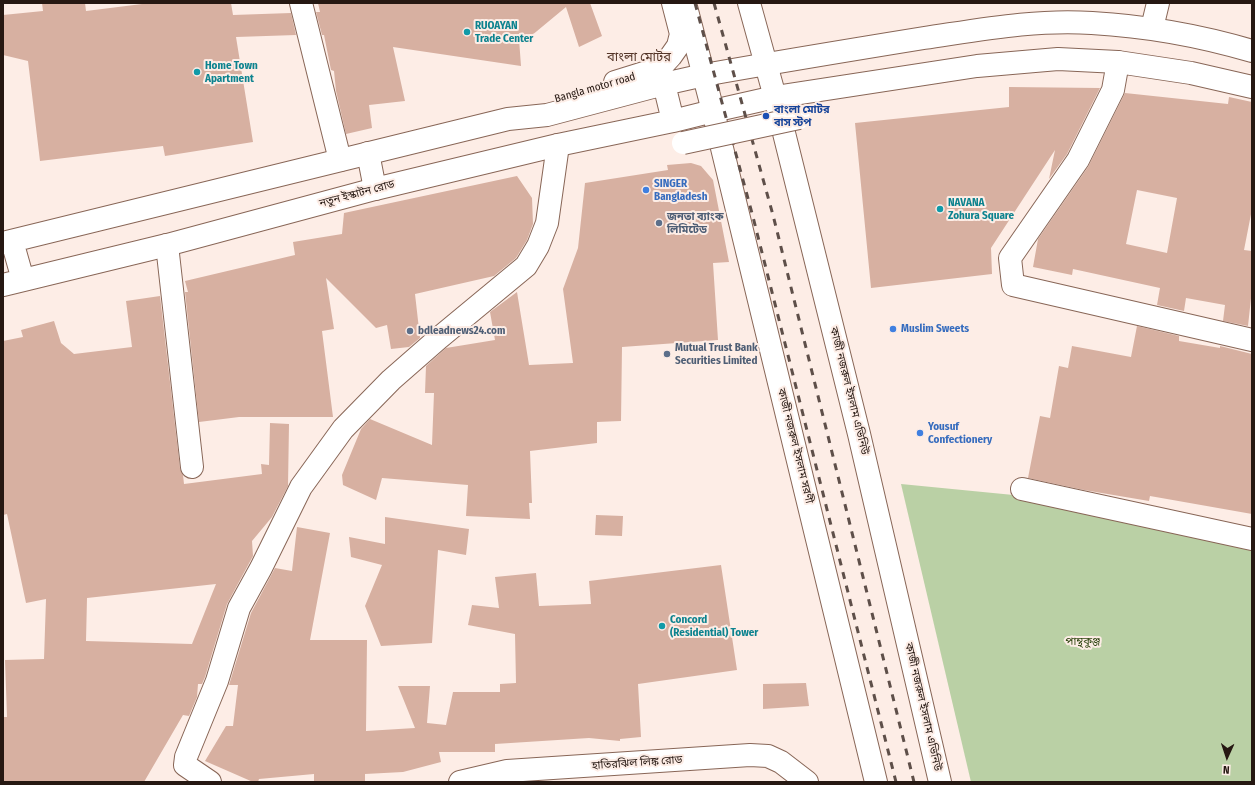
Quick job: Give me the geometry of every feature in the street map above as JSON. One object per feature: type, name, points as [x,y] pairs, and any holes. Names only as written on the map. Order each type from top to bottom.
[{"type":"main road","points":[[301,3],[340,160]]},
{"type":"main road","name":"Bangla motor road","points":[[508,119],[534,105],[660,68],[678,46],[681,34],[672,3]]},
{"type":"main road","points":[[685,3],[713,111]]},
{"type":"main road","name":"কাজী নজরুল ইসলাম এভিনিউ","points":[[749,3],[775,97],[859,434],[940,782]]},
{"type":"main road","points":[[1152,28],[1158,3]]},
{"type":"main road","points":[[13,282],[8,242],[508,119],[547,114],[704,75],[973,31],[1041,23],[1091,22],[1152,28],[1252,51]]},
{"type":"main road","name":"নতুন ইস্কাটন রোড","points":[[13,282],[167,245],[375,189],[558,145],[673,121],[775,97],[977,66],[1058,59],[1118,62],[1191,73],[1252,87]]},
{"type":"main road","points":[[1118,62],[1113,90],[1078,160],[1010,258],[1013,285],[1252,340]]},
{"type":"main road","points":[[664,84],[673,121]]},
{"type":"main road","name":"কাজী নজরুল ইসলাম সরণী","points":[[713,111],[876,782]]},
{"type":"main road","points":[[683,143],[799,118]]},
{"type":"main road","points":[[210,782],[185,765],[186,757],[217,681],[239,608],[261,568],[301,487],[343,429],[391,380],[526,266],[538,246],[547,222],[558,145]]},
{"type":"main road","points":[[368,153],[375,189]]},
{"type":"main road","points":[[167,245],[192,467]]},
{"type":"main road","points":[[1022,489],[1252,539]]},
{"type":"main road","name":"হাতিরঝিল লিঙ্ক রোড","points":[[460,782],[507,771],[750,755],[768,756],[781,762],[807,782]]},
{"type":"green space","name":"পান্থকুঞ্জ","points":[[901,484],[1085,502],[1252,531],[1252,782],[971,782]]},
{"type":"building","points":[[42,3],[85,3],[86,11],[150,3],[231,3],[233,15],[291,13],[296,35],[236,37],[253,142],[165,156],[163,146],[40,161],[28,61],[3,55],[3,15],[43,11]]},
{"type":"building","points":[[318,3],[590,3],[602,36],[579,47],[566,7],[531,36],[519,39],[521,66],[393,47],[405,101],[369,105],[372,128],[346,134],[336,91],[334,71],[331,70],[324,35],[322,35],[316,12],[320,12]]},
{"type":"building","name":"NAVANA Zohura Square","points":[[1009,87],[1100,88],[1067,154],[1049,179],[1055,150],[991,248],[992,274],[871,288],[855,123],[1009,107]]},
{"type":"building","points":[[1125,93],[1228,104],[1229,97],[1252,102],[1252,209],[1244,250],[1252,251],[1252,289],[1248,326],[1223,321],[1225,305],[1186,298],[1184,311],[1157,305],[1160,288],[1073,269],[1072,275],[1033,267],[1038,239],[1088,167]],"holes":[[[1137,190],[1177,198],[1167,253],[1126,244]]]},
{"type":"building","points":[[691,163],[701,166],[713,180],[729,262],[713,263],[718,340],[622,347],[621,421],[597,422],[597,443],[530,451],[532,503],[529,503],[530,519],[466,516],[468,485],[382,478],[376,500],[343,485],[342,475],[361,429],[370,419],[432,445],[434,393],[425,393],[426,366],[446,348],[495,340],[490,312],[517,292],[529,365],[573,363],[563,289],[578,248],[585,183],[668,170],[667,165]]},
{"type":"building","points":[[517,176],[532,198],[533,224],[527,240],[516,258],[494,276],[415,294],[420,338],[409,347],[391,349],[387,325],[376,328],[326,278],[334,329],[322,331],[333,417],[239,417],[199,422],[185,292],[188,292],[185,281],[295,255],[293,242],[342,234],[344,213]]},
{"type":"building","points":[[160,296],[180,468],[183,475],[184,484],[262,474],[261,464],[269,465],[270,423],[289,424],[288,486],[272,517],[252,541],[253,556],[227,604],[205,677],[202,684],[198,684],[197,697],[189,716],[183,715],[144,782],[3,782],[3,717],[7,717],[5,660],[44,659],[46,599],[26,603],[7,514],[3,515],[3,341],[23,337],[21,330],[54,321],[61,343],[74,354],[132,347],[126,301]],"holes":[[[216,584],[192,644],[86,641],[87,598]]]},
{"type":"building","points":[[1137,326],[1179,336],[1179,341],[1220,348],[1220,346],[1252,354],[1252,514],[1150,496],[1149,501],[1084,490],[1028,478],[1040,416],[1050,418],[1059,366],[1068,368],[1072,346],[1131,357]]},
{"type":"building","points":[[596,515],[623,516],[622,536],[595,535]]},
{"type":"building","points":[[385,517],[469,529],[466,555],[438,550],[432,643],[381,646],[365,606],[382,565],[351,557],[349,537],[385,544]]},
{"type":"building","points":[[297,527],[330,533],[310,640],[367,640],[366,731],[415,728],[398,686],[430,686],[427,723],[446,725],[453,692],[500,692],[500,684],[516,683],[515,634],[468,625],[472,605],[499,608],[495,577],[536,573],[539,606],[591,604],[589,581],[721,565],[737,670],[638,684],[641,737],[620,739],[620,741],[589,738],[495,744],[495,752],[439,752],[441,762],[403,772],[365,774],[365,782],[314,782],[314,774],[259,779],[258,782],[253,782],[205,761],[226,726],[233,726],[238,685],[229,685],[251,613],[275,568],[292,571]]},
{"type":"building","points":[[806,683],[809,706],[763,709],[763,684]]},
{"type":"railway","points":[[695,3],[753,217],[896,782]]},
{"type":"railway","points":[[714,3],[773,215],[914,782]]},
{"type":"place","name":"RUOAYAN Trade Center","points":[[467,32]]},
{"type":"place","name":"Home Town Apartment","points":[[197,72]]},
{"type":"place","name":"বাংলা মোটর বাস স্টপ","points":[[766,116]]},
{"type":"place","name":"SINGER Bangladesh","points":[[646,190]]},
{"type":"place","name":"NAVANA Zohura Square","points":[[940,209]]},
{"type":"place","name":"জনতা ব্যাংক লিমিটেড","points":[[659,223]]},
{"type":"place","name":"Muslim Sweets","points":[[893,329]]},
{"type":"place","name":"bdleadnews24.com","points":[[410,331]]},
{"type":"place","name":"Mutual Trust Bank Securities Limited","points":[[667,354]]},
{"type":"place","name":"Yousuf Confectionery","points":[[920,433]]},
{"type":"place","name":"Concord (Residential) Tower","points":[[662,626]]},
{"type":"district","name":"বাংলা মোটর","points":[[639,57]]}]
